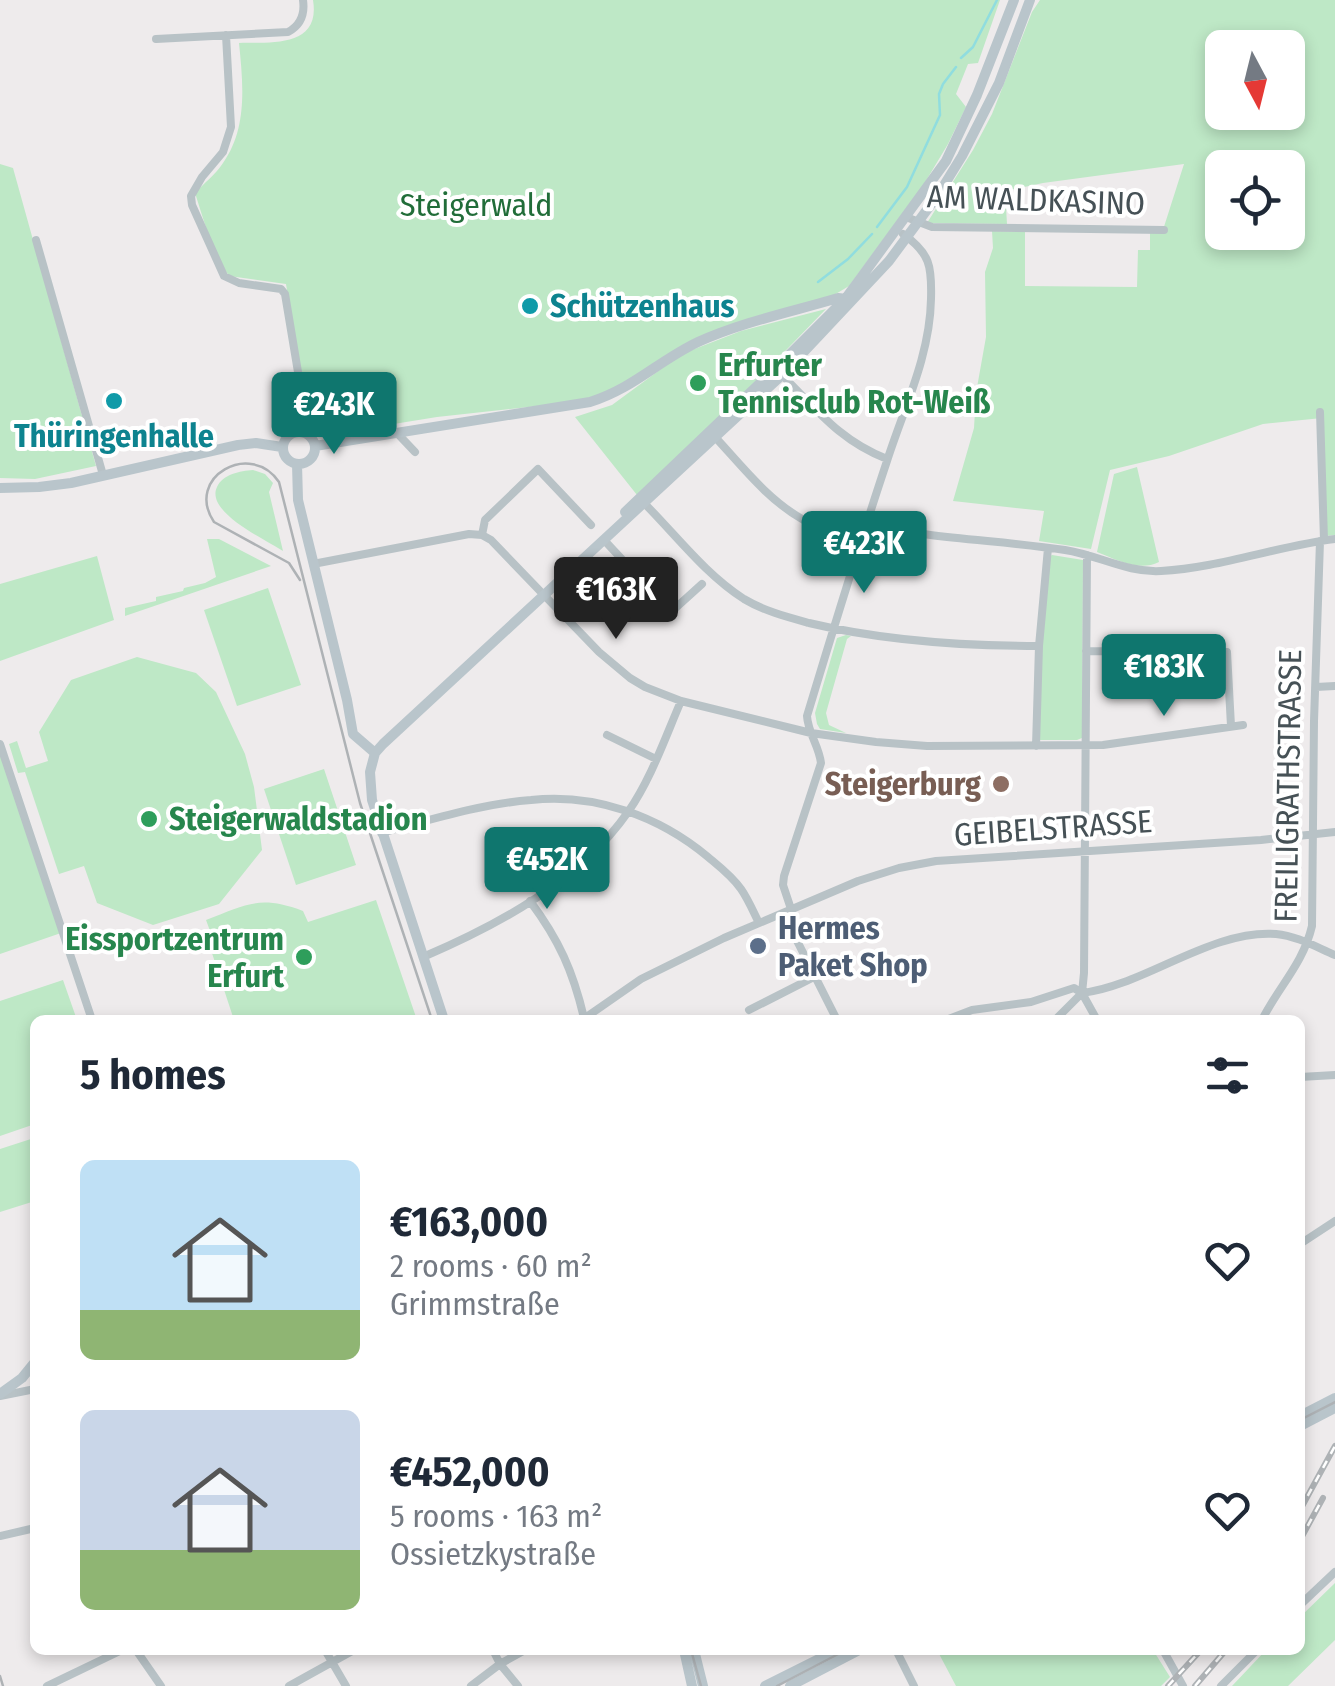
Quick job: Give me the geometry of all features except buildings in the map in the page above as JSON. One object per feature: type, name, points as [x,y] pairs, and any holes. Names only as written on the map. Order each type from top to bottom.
[{"type":"main road","points":[[442,1015],[369,788],[375,753],[500,630],[782,375],[848,301],[954,146],[1014,0]]},
{"type":"main road","points":[[542,593],[889,261],[953,172],[978,128],[1030,0]]},
{"type":"main road","points":[[315,446],[590,402],[612,395],[716,334],[838,298],[848,301]]},
{"type":"main road","points":[[302,432],[312,437],[315,446],[308,462],[297,464],[286,459],[282,447],[290,434],[302,432]]},
{"type":"main road","points":[[0,488],[70,483],[238,444],[282,447]]},
{"type":"main road","points":[[297,464],[298,500],[353,734],[375,753]]},
{"type":"main road","points":[[0,1395],[30,1369]]},
{"type":"main road","points":[[1305,1417],[1335,1398]]},
{"type":"main road","points":[[1305,1418],[1335,1408]]},
{"type":"main road","points":[[685,1655],[692,1686]]},
{"type":"main road","points":[[695,1655],[703,1686]]},
{"type":"main road","points":[[765,1686],[827,1655]]},
{"type":"main road","points":[[790,1686],[849,1655]]},
{"type":"street","points":[[156,38],[278,33],[295,28],[303,14],[303,0]]},
{"type":"street","points":[[226,35],[231,127],[223,152],[192,192],[192,205],[224,276],[285,294],[302,396],[302,432]]},
{"type":"street","name":"AM WALDKASINO","points":[[906,217],[932,227],[1164,230]]},
{"type":"street","points":[[834,1015],[787,911],[783,886],[820,771],[819,750],[807,716],[924,353],[931,298],[928,259],[924,250],[897,229]]},
{"type":"street","points":[[36,240],[102,475]]},
{"type":"street","points":[[782,375],[841,435],[887,460]]},
{"type":"street","name":"FREILIGRATHSTRASSE","points":[[1265,1015],[1297,967],[1308,943],[1314,908],[1322,540],[1320,412]]},
{"type":"street","points":[[398,431],[416,452]]},
{"type":"street","points":[[715,437],[786,509],[861,545]]},
{"type":"street","points":[[482,535],[485,520],[538,468],[590,525]]},
{"type":"street","points":[[644,503],[710,573],[742,598],[786,617],[879,636],[950,644],[1038,646]]},
{"type":"street","points":[[866,524],[912,534],[1048,548],[1120,567],[1158,571],[1335,538]]},
{"type":"street","points":[[313,564],[468,534],[482,535],[492,540],[618,669],[645,687],[681,701],[811,733],[927,746],[1085,746],[1243,725]]},
{"type":"street","points":[[604,540],[671,612],[702,584]]},
{"type":"street","points":[[1036,746],[1038,646],[1048,548]]},
{"type":"street","points":[[1082,993],[1086,555]]},
{"type":"street","points":[[1086,651],[1227,652],[1231,726]]},
{"type":"street","points":[[1316,687],[1335,686]]},
{"type":"street","points":[[423,957],[530,902],[604,842],[629,811],[681,701]]},
{"type":"street","points":[[606,735],[656,759]]},
{"type":"street","points":[[0,744],[90,1015]]},
{"type":"street","points":[[381,833],[470,809],[530,800],[582,800],[629,811],[689,841],[728,874],[759,922]]},
{"type":"street","name":"GEIBELSTRASSE","points":[[589,1015],[668,965],[759,922],[899,868],[936,861],[1335,832]]},
{"type":"street","points":[[530,902],[564,954],[578,990],[582,1015]]},
{"type":"street","points":[[1059,1015],[1082,993],[1110,987],[1180,958],[1255,935],[1295,937],[1335,954]]},
{"type":"street","points":[[748,1010],[814,977]]},
{"type":"street","points":[[959,1015],[1031,1002],[1074,988],[1082,993],[1095,1015]]},
{"type":"street","points":[[1305,1077],[1335,1075]]},
{"type":"street","points":[[1305,1241],[1335,1221]]},
{"type":"street","points":[[0,1395],[30,1390]]},
{"type":"street","points":[[0,1536],[30,1529]]},
{"type":"street","points":[[1305,1600],[1335,1572]]},
{"type":"street","points":[[46,1686],[111,1655]]},
{"type":"street","points":[[139,1655],[161,1686]]},
{"type":"street","points":[[328,1655],[346,1686]]},
{"type":"street","points":[[289,1686],[345,1655]]},
{"type":"street","points":[[496,1655],[518,1686]]},
{"type":"street","points":[[471,1686],[516,1655]]},
{"type":"street","points":[[898,1655],[914,1686]]},
{"type":"street","points":[[1166,1655],[1183,1686]]},
{"type":"street","points":[[1168,1660],[1173,1655]]},
{"type":"street","points":[[1220,1686],[1251,1655]]},
{"type":"green space","name":"Steigerwald","points":[[313,0],[1000,0],[978,63],[968,64],[956,94],[966,107],[948,144],[924,184],[849,286],[834,295],[743,321],[611,392],[575,402],[437,417],[338,433],[308,423],[286,284],[229,276],[213,246],[195,193],[220,167],[237,135],[242,89],[239,43],[278,42],[301,34],[313,16]]},
{"type":"green space","points":[[1040,0],[1335,0],[1335,535],[1326,536],[1322,418],[1263,424],[1169,456],[1110,470],[1091,549],[1039,541],[1044,511],[953,501],[974,428],[986,337],[985,272],[993,248],[992,231],[1025,232],[1025,286],[1137,287],[1138,250],[1150,250],[1150,233],[1162,233],[1184,164],[1005,191],[1007,224],[927,223],[992,114]]},
{"type":"green space","points":[[0,164],[13,168],[96,466],[35,479],[0,478]]},
{"type":"green space","name":"Erfurter Tennisclub Rot-Weiß","points":[[826,309],[732,406],[637,495],[575,417],[612,405],[692,350],[741,331]]},
{"type":"green space","points":[[1137,467],[1159,562],[1144,566],[1097,552],[1114,474]]},
{"type":"green space","points":[[253,470],[265,474],[273,483],[269,492],[283,551],[228,515],[216,496],[223,479]]},
{"type":"green space","points":[[207,539],[219,539],[271,566],[125,616],[125,608],[156,601],[156,597],[216,577]]},
{"type":"green space","points":[[1052,555],[1083,560],[1082,738],[1077,740],[1039,740],[1041,647]]},
{"type":"green space","points":[[97,556],[114,620],[0,661],[0,584]]},
{"type":"green space","points":[[268,588],[301,685],[237,706],[204,610]]},
{"type":"green space","points":[[851,636],[826,713],[829,725],[846,733],[820,729],[815,713],[837,638]]},
{"type":"green space","name":"Steigerwaldstadion","points":[[137,657],[196,673],[216,692],[245,754],[254,787],[262,850],[219,904],[153,925],[97,903],[84,866],[59,874],[25,772],[18,773],[9,744],[17,741],[26,768],[48,761],[39,732],[71,680]]},
{"type":"green space","points":[[0,751],[61,933],[0,954]]},
{"type":"green space","points":[[324,769],[356,865],[296,885],[264,789]]},
{"type":"green space","name":"Eissportzentrum Erfurt","points":[[376,900],[415,1015],[232,1015],[208,941],[213,939],[206,920],[243,906],[275,903],[303,911],[308,922]]},
{"type":"green space","points":[[63,980],[75,1015],[30,1015],[30,1126],[0,1136],[0,1001]]},
{"type":"green space","points":[[30,1139],[30,1203],[0,1212],[0,1149]]},
{"type":"green space","points":[[1335,1583],[1335,1640],[1288,1686],[1232,1686],[1261,1655],[1305,1655],[1305,1612]]},
{"type":"green space","points":[[940,1655],[1156,1655],[1170,1677],[1161,1686],[956,1686]]},
{"type":"waterway","points":[[961,58],[973,47],[997,0]]},
{"type":"waterway","points":[[877,227],[907,187],[940,115],[939,94],[943,84],[956,67]]},
{"type":"waterway","points":[[818,282],[872,234]]},
{"type":"tram line","points":[[300,580],[289,563],[214,522],[207,506],[208,491],[214,478],[225,469],[253,464],[267,470],[279,482],[360,803],[430,1015]]},
{"type":"tram line","points":[[1305,1417],[1335,1402]]},
{"type":"tram line","points":[[692,1655],[701,1686]]},
{"type":"tram line","points":[[777,1686],[836,1655]]},
{"type":"tram line","points":[[0,1676],[3,1686]]},
{"type":"railway","points":[[1305,1501],[1335,1446]]},
{"type":"railway","points":[[1305,1531],[1323,1498]]},
{"type":"railway","points":[[1168,1686],[1196,1655]]},
{"type":"railway","points":[[1195,1686],[1222,1655]]},
{"type":"place","name":"Schützenhaus","points":[[530,306]]},
{"type":"place","name":"Erfurter Tennisclub Rot-Weiß","points":[[698,383]]},
{"type":"place","name":"Thüringenhalle","points":[[114,401]]},
{"type":"place","name":"Steigerburg","points":[[1001,784]]},
{"type":"place","name":"Steigerwaldstadion","points":[[149,819]]},
{"type":"place","name":"Hermes Paket Shop","points":[[758,946]]},
{"type":"place","name":"Eissportzentrum Erfurt","points":[[304,957]]}]
